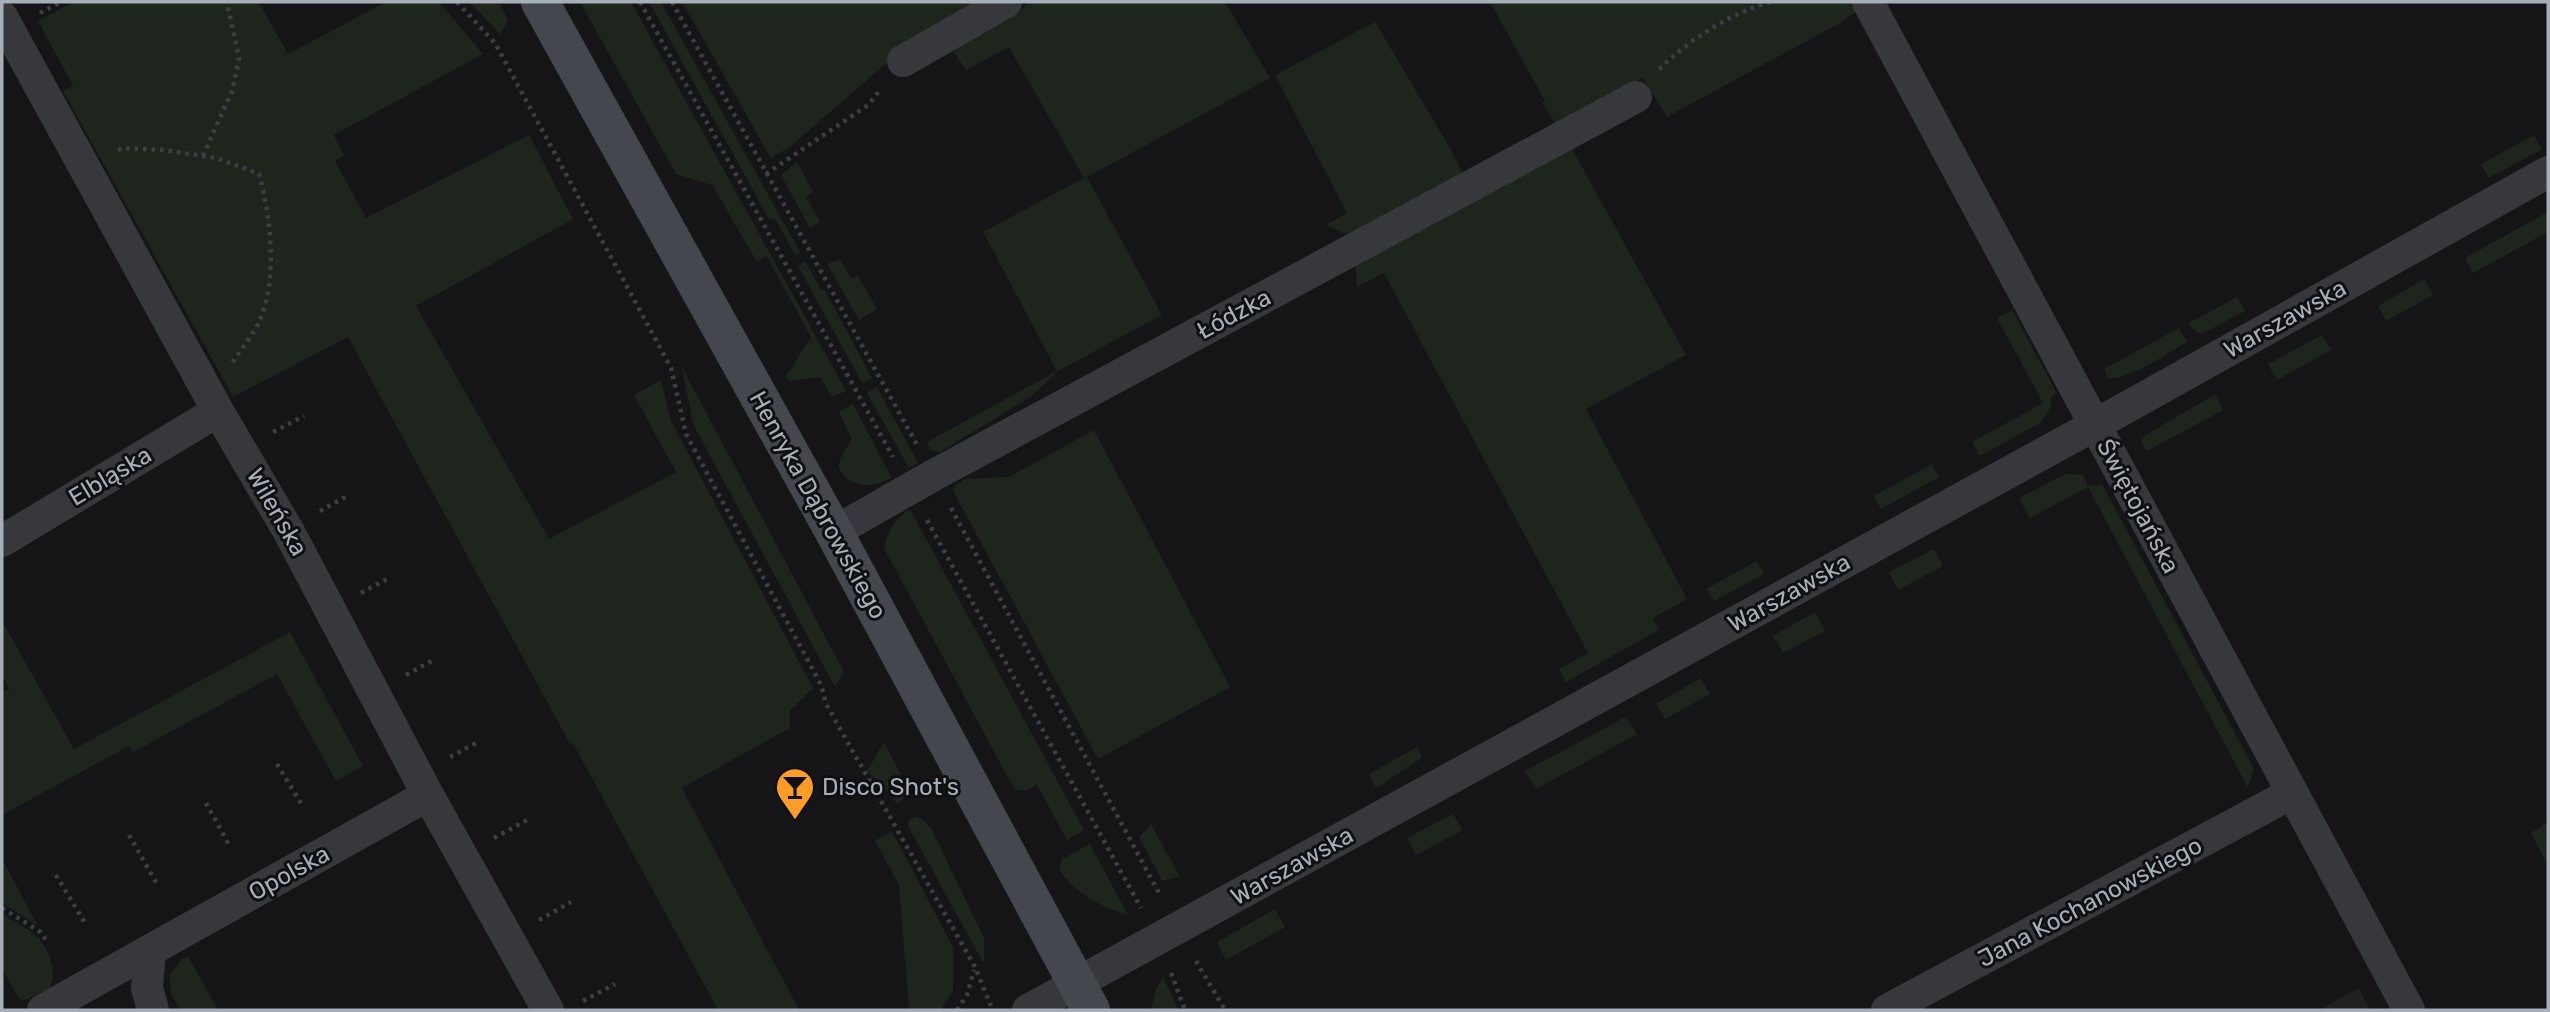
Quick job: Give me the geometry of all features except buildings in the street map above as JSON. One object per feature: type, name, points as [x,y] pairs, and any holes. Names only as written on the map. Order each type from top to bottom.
[{"type":"street","name":"Henryka Dąbrowskiego","points":[[540,2],[834,532],[1084,997]]},
{"type":"street","points":[[903,61],[1006,2]]},
{"type":"street","name":"Świętojańska","points":[[1868,2],[2409,1010]]},
{"type":"street","name":"Wileńska","points":[[4,27],[289,532],[428,795],[560,1008]]},
{"type":"street","name":"Łódzka","points":[[834,532],[1636,97]]},
{"type":"street","name":"Warszawska","points":[[1028,1010],[1084,997],[1178,928],[2095,425],[2548,172]]},
{"type":"street","name":"Elbląska","points":[[2,541],[215,403]]},
{"type":"street","name":"Jana Kochanowskiego","points":[[1888,1010],[2292,793]]},
{"type":"street","name":"Opolska","points":[[43,1010],[428,795]]},
{"type":"street","points":[[150,951],[147,988],[153,1010]]},
{"type":"path","points":[[203,156],[232,91],[239,58],[227,2]]},
{"type":"path","points":[[457,2],[495,43],[671,368],[687,435],[821,685],[826,704],[975,967],[993,1010]]},
{"type":"path","points":[[1636,97],[1645,82],[1683,47],[1741,10],[1770,2]]},
{"type":"path","points":[[766,174],[868,106],[903,61]]},
{"type":"path","points":[[81,162],[123,148],[163,150],[216,158],[259,174],[266,201],[272,272],[260,321],[215,403]]},
{"type":"path","points":[[263,438],[304,416]]},
{"type":"path","points":[[317,512],[347,496]]},
{"type":"path","points":[[351,599],[391,577]]},
{"type":"path","points":[[396,680],[435,659]]},
{"type":"path","points":[[440,762],[480,741]]},
{"type":"path","points":[[277,764],[302,805]]},
{"type":"path","points":[[206,803],[229,845]]},
{"type":"path","points":[[484,844],[527,820]]},
{"type":"path","points":[[129,835],[157,884]]},
{"type":"path","points":[[56,875],[85,923]]},
{"type":"path","points":[[529,926],[571,902]]},
{"type":"path","points":[[2,908],[42,933],[48,944]]},
{"type":"path","points":[[1178,928],[1223,1010]]},
{"type":"path","points":[[957,1010],[967,995],[975,967]]},
{"type":"path","points":[[560,1008],[615,984]]},
{"type":"shaded area","points":[[73,2],[259,2],[288,54],[386,2],[439,2],[483,54],[334,135],[344,156],[335,161],[366,218],[529,135],[573,219],[416,306],[549,539],[676,472],[634,395],[661,380],[671,421],[813,688],[790,711],[790,728],[682,788],[799,1010],[718,1010],[348,337],[233,397],[63,91],[73,86],[38,21]]},
{"type":"shaded area","points":[[469,2],[499,2],[508,21],[500,34]]},
{"type":"shaded area","points":[[580,2],[631,2],[846,391],[832,397],[820,377],[789,381],[786,376],[811,337],[766,255],[757,262],[712,185],[676,174]]},
{"type":"shaded area","points":[[649,2],[661,2],[800,252],[795,255],[776,220],[769,219]]},
{"type":"shaded area","points":[[682,2],[978,2],[900,51],[790,147],[771,158]]},
{"type":"shaded area","points":[[1030,2],[1225,2],[1270,78],[1087,177],[1162,315],[1058,371],[1031,397],[940,452],[930,450],[927,442],[1057,371],[983,232],[1084,178],[1009,47],[966,70],[950,47],[1005,22]]},
{"type":"shaded area","points":[[1490,2],[1851,2],[1856,12],[1667,117],[1643,78],[1556,124],[1542,103],[1545,101]]},
{"type":"shaded area","points":[[1375,22],[1453,153],[1463,175],[1351,236],[1326,225],[1347,213],[1275,75]]},
{"type":"shaded area","points":[[2534,135],[2542,149],[2489,178],[2481,164]]},
{"type":"shaded area","points":[[1571,147],[1686,355],[1586,409],[1687,599],[1653,618],[1659,630],[1566,682],[1559,669],[1588,653],[1384,273],[1357,287],[1355,258],[1498,190]]},
{"type":"shaded area","points":[[797,162],[813,192],[806,197],[820,222],[810,228],[781,175]]},
{"type":"shaded area","points":[[2546,213],[2548,232],[2473,273],[2465,258]]},
{"type":"shaded area","points":[[840,259],[851,278],[858,276],[877,309],[859,320],[827,264]]},
{"type":"shaded area","points":[[806,262],[820,288],[825,290],[872,378],[862,383],[798,266]]},
{"type":"shaded area","points":[[2424,279],[2433,295],[2386,321],[2378,306]]},
{"type":"shaded area","points":[[2237,297],[2245,311],[2202,334],[2193,330],[2189,323]]},
{"type":"shaded area","points":[[2012,310],[2057,393],[2050,399],[2052,405],[2040,423],[1980,456],[1972,442],[2043,403],[1997,318]]},
{"type":"shaded area","points":[[2179,328],[2187,342],[2136,371],[2108,378],[2104,369]]},
{"type":"shaded area","points":[[2322,335],[2331,350],[2277,380],[2268,364]]},
{"type":"shaded area","points":[[682,367],[844,672],[835,687],[693,424]]},
{"type":"shaded area","points":[[877,387],[918,463],[909,468],[867,393]]},
{"type":"shaded area","points":[[2216,394],[2223,410],[2147,451],[2141,442],[2144,436]]},
{"type":"shaded area","points":[[853,404],[892,478],[873,485],[860,485],[849,480],[840,470],[841,458],[852,439],[839,412]]},
{"type":"shaded area","points":[[1094,430],[1230,687],[1098,759],[952,489],[964,479],[1009,477]]},
{"type":"shaded area","points":[[1932,464],[1939,477],[1881,509],[1874,496]]},
{"type":"shaded area","points":[[2065,474],[2083,475],[2088,486],[2102,484],[2254,769],[2248,788],[2088,487],[2030,518],[2019,498]]},
{"type":"shaded area","points":[[910,509],[1084,830],[1067,840],[1037,785],[1025,791],[1016,790],[1011,783],[884,548],[892,526]]},
{"type":"shaded area","points":[[1934,549],[1943,566],[1898,590],[1889,572]]},
{"type":"shaded area","points":[[1757,561],[1764,574],[1714,601],[1706,589]]},
{"type":"shaded area","points":[[1815,612],[1825,631],[1783,653],[1773,636]]},
{"type":"shaded area","points":[[2,621],[74,749],[290,632],[363,766],[336,781],[277,674],[133,752],[129,746],[2,815],[2,693],[9,689],[2,675]]},
{"type":"shaded area","points":[[1701,678],[1710,694],[1665,719],[1656,704]]},
{"type":"shaded area","points":[[1626,717],[1637,734],[1536,789],[1525,771]]},
{"type":"shaded area","points":[[884,742],[908,789],[897,804],[882,784],[867,771]]},
{"type":"shaded area","points":[[1417,747],[1422,758],[1376,788],[1369,774]]},
{"type":"shaded area","points":[[1453,814],[1463,830],[1416,855],[1407,838]]},
{"type":"shaded area","points":[[915,817],[922,819],[931,828],[984,938],[984,964],[908,826],[909,820]]},
{"type":"shaded area","points":[[2548,822],[2548,866],[2531,833]]},
{"type":"shaded area","points":[[1151,824],[1180,877],[1162,881],[1139,837]]},
{"type":"shaded area","points":[[892,831],[953,947],[953,991],[941,1010],[909,1010],[899,885],[875,841]]},
{"type":"shaded area","points":[[1090,844],[1128,915],[1089,898],[1074,887],[1059,870],[1062,859]]},
{"type":"shaded area","points":[[2,859],[38,926],[2,903]]},
{"type":"shaded area","points":[[1275,909],[1285,927],[1226,960],[1217,942]]},
{"type":"shaded area","points":[[2,914],[36,936],[51,960],[53,975],[50,988],[25,1000],[19,999],[2,968]]},
{"type":"shaded area","points":[[188,956],[218,1010],[180,1010],[171,993],[169,976],[181,960]]},
{"type":"shaded area","points":[[1163,976],[1178,1010],[1151,1010],[1155,992]]},
{"type":"shaded area","points":[[2359,988],[2370,1010],[2319,1010]]},
{"type":"place","name":"Disco Shot's","points":[[795,821]]}]
